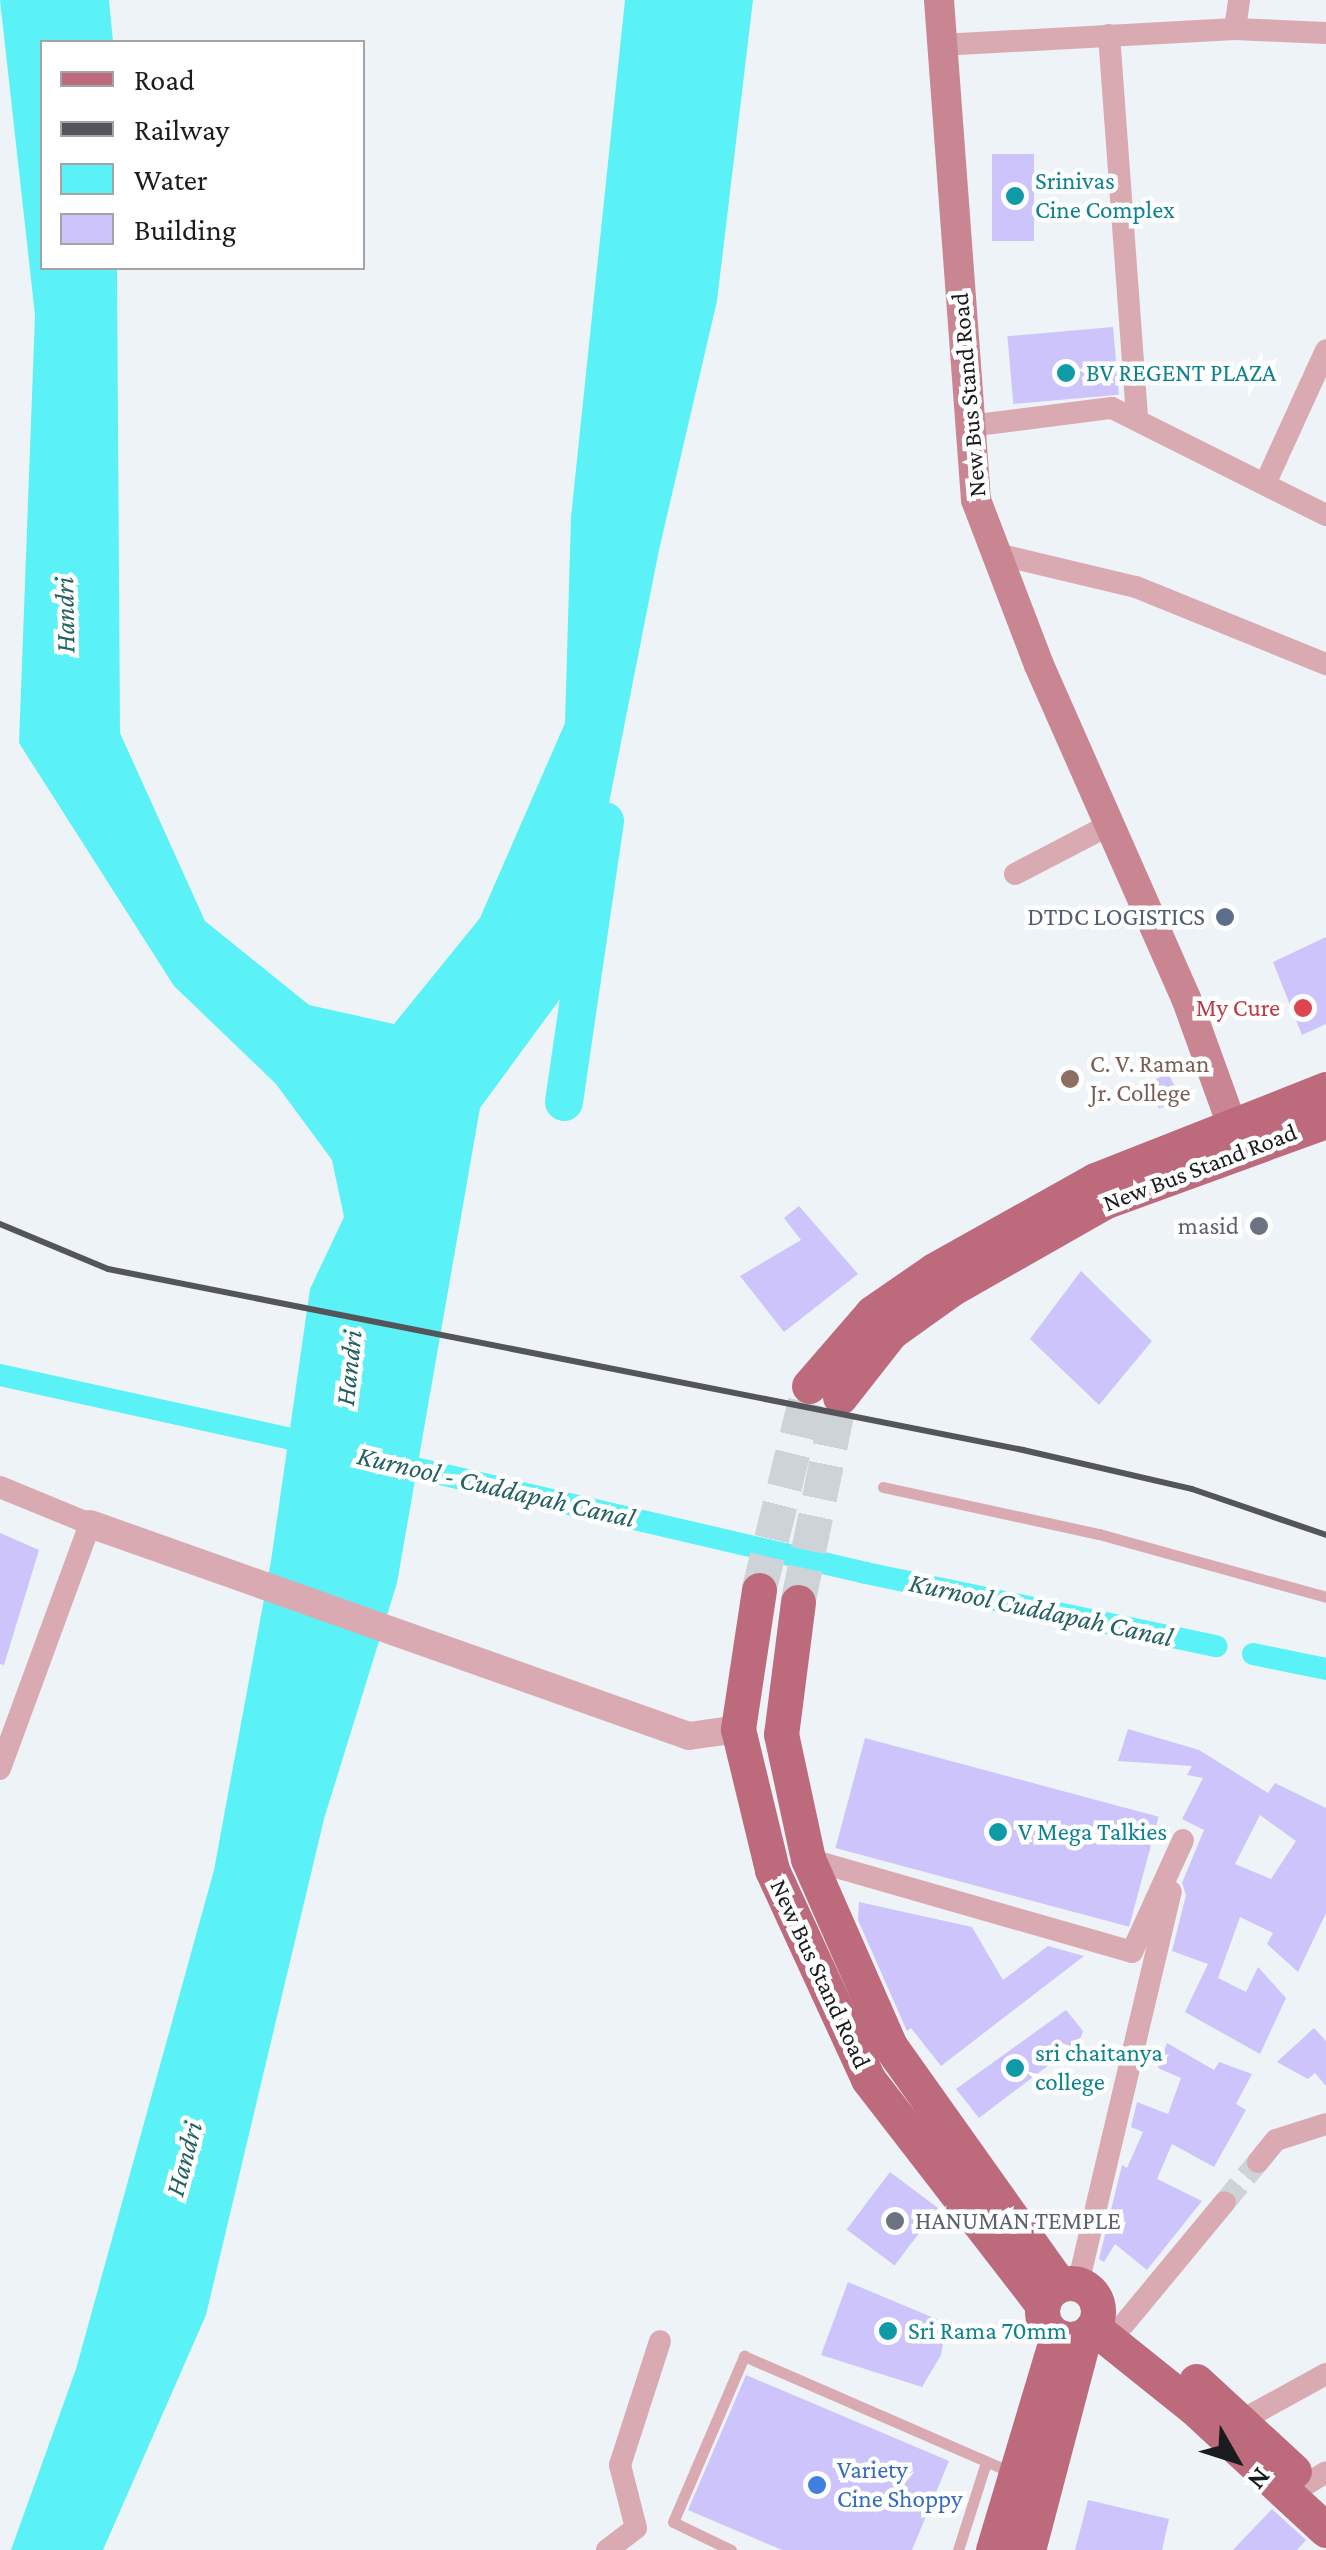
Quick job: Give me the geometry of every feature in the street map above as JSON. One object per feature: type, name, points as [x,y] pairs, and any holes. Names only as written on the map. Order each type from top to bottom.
[{"type":"main road","name":"New Bus Stand Road","points":[[939,0],[976,500],[1111,824],[1234,1139]]},
{"type":"main road","name":"New Bus Stand Road","points":[[825,1392],[892,1332],[951,1289],[1106,1202],[1326,1089]]},
{"type":"main road","name":"New Bus Stand Road","points":[[1234,1139],[1326,1121]]},
{"type":"main road","name":"New Bus Stand Road","points":[[759,1590],[738,1729],[772,1870],[868,2079],[1079,2312],[1193,2407],[1326,2530]]},
{"type":"main road","name":"New Bus Stand Road","points":[[798,1602],[781,1734],[808,1859],[890,2046],[1079,2312],[1244,2419],[1320,2486]]},
{"type":"main road","points":[[993,2550],[999,2467],[1079,2312]]},
{"type":"main road","points":[[1028,2550],[1079,2312]]},
{"type":"street","points":[[1235,29],[1239,0]]},
{"type":"street","points":[[941,45],[1235,29],[1326,33]]},
{"type":"street","points":[[1109,36],[1137,420]]},
{"type":"street","points":[[1265,484],[1326,350]]},
{"type":"street","points":[[970,426],[1112,408],[1326,514]]},
{"type":"street","points":[[996,554],[1136,587],[1326,664]]},
{"type":"street","points":[[1015,874],[1111,824]]},
{"type":"street","points":[[0,1487],[90,1524],[689,1736],[738,1729]]},
{"type":"street","points":[[0,1770],[90,1524]]},
{"type":"street","points":[[808,1859],[1132,1952],[1183,1840],[1079,2312]]},
{"type":"street","points":[[1258,2162],[1276,2140],[1320,2127]]},
{"type":"street","points":[[1079,2312],[1225,2202]]},
{"type":"street","points":[[607,2550],[636,2528],[620,2466],[660,2342]]},
{"type":"street","points":[[1244,2419],[1326,2374]]},
{"type":"lane","points":[[883,1487],[1099,1534],[1326,1597]]},
{"type":"lane","points":[[731,2550],[673,2522],[744,2356],[999,2467],[958,2550]]},
{"type":"water","name":"Handri","points":[[0,0],[109,0],[113,40],[40,40],[40,270],[117,270],[120,733],[205,921],[309,1005],[394,1024],[480,918],[565,723],[571,517],[625,0],[753,0],[717,301],[659,550],[574,980],[480,1108],[397,1583],[324,1819],[206,2315],[103,2550],[11,2550],[76,2369],[214,1870],[271,1561],[310,1289],[344,1217],[332,1160],[276,1084],[174,986],[19,743],[35,315]]},
{"type":"building","name":"Srinivas Cine Complex","points":[[992,154],[1034,154],[1034,241],[992,241]]},
{"type":"building","name":"BV REGENT PLAZA","points":[[1113,327],[1119,395],[1013,404],[1007,336]]},
{"type":"building","points":[[1326,937],[1326,1024],[1302,1035],[1273,962]]},
{"type":"building","points":[[1168,1073],[1181,1098],[1159,1109],[1147,1084]]},
{"type":"building","points":[[799,1206],[858,1274],[784,1332],[740,1276],[801,1240],[784,1218]]},
{"type":"building","points":[[1081,1271],[1152,1341],[1099,1405],[1030,1339]]},
{"type":"building","points":[[0,1533],[39,1550],[4,1665],[0,1664]]},
{"type":"building","points":[[1128,1729],[1199,1750],[1268,1793],[1275,1783],[1326,1808],[1326,1913],[1298,1972],[1267,1944],[1273,1933],[1240,1917],[1218,1978],[1246,1992],[1258,1967],[1286,1998],[1260,2054],[1185,2012],[1208,1964],[1172,1951],[1186,1895],[1182,1883],[1204,1830],[1182,1819],[1203,1778],[1187,1775],[1192,1766],[1118,1761]],"holes":[[[1260,1815],[1296,1841],[1271,1879],[1235,1864]]]},
{"type":"building","name":"V Mega Talkies","points":[[865,1738],[1159,1817],[1129,1927],[835,1848]]},
{"type":"building","points":[[859,1902],[972,1927],[1003,1980],[1048,1946],[1084,1956],[941,2066],[911,2028],[907,2031],[858,1920]]},
{"type":"building","name":"sri chaitanya college","points":[[1066,2010],[1083,2031],[1079,2042],[979,2118],[956,2089]]},
{"type":"building","points":[[1314,2028],[1326,2041],[1326,2086],[1315,2073],[1308,2079],[1277,2062]]},
{"type":"building","points":[[1167,2043],[1214,2070],[1219,2062],[1252,2074],[1236,2104],[1246,2110],[1214,2167],[1172,2144],[1157,2179],[1202,2201],[1147,2270],[1115,2244],[1104,2262],[1099,2259],[1122,2165],[1127,2168],[1143,2132],[1131,2127],[1137,2102],[1168,2114],[1181,2078],[1158,2068]]},
{"type":"building","name":"HANUMAN TEMPLE","points":[[890,2172],[938,2208],[895,2266],[847,2230]]},
{"type":"building","name":"Sri Rama 70mm","points":[[848,2282],[946,2323],[941,2355],[922,2387],[821,2355]]},
{"type":"building","name":"Variety Cine Shoppy","points":[[746,2375],[949,2461],[912,2550],[782,2550],[688,2510]]},
{"type":"building","points":[[1088,2500],[1169,2519],[1162,2550],[1075,2550]]},
{"type":"building","points":[[1272,2509],[1306,2540],[1297,2550],[1233,2550]]},
{"type":"waterway","points":[[564,1102],[605,821]]},
{"type":"waterway","name":"Kurnool - Cuddapah Canal","points":[[0,1375],[319,1445]]},
{"type":"waterway","name":"Kurnool - Cuddapah Canal","points":[[389,1462],[866,1573],[1216,1646]]},
{"type":"waterway","name":"Kurnool Cuddapah Canal","points":[[1253,1654],[1326,1669]]},
{"type":"tunnel","points":[[759,1590],[809,1386]]},
{"type":"tunnel","points":[[798,1602],[840,1397]]},
{"type":"tunnel","points":[[1225,2202],[1258,2162]]},
{"type":"railway","points":[[0,1224],[108,1269],[1023,1450],[1192,1489],[1326,1535]]},
{"type":"place","name":"Srinivas Cine Complex","points":[[1015,196]]},
{"type":"place","name":"BV REGENT PLAZA","points":[[1066,373]]},
{"type":"place","name":"DTDC LOGISTICS","points":[[1225,917]]},
{"type":"place","name":"My Cure","points":[[1303,1008]]},
{"type":"place","name":"C. V. Raman Jr. College","points":[[1070,1079]]},
{"type":"place","name":"masid","points":[[1259,1226]]},
{"type":"place","name":"V Mega Talkies","points":[[998,1832]]},
{"type":"place","name":"sri chaitanya college","points":[[1015,2068]]},
{"type":"place","name":"HANUMAN TEMPLE","points":[[895,2221]]},
{"type":"place","name":"Sri Rama 70mm","points":[[888,2331]]},
{"type":"place","name":"Variety Cine Shoppy","points":[[817,2485]]}]
